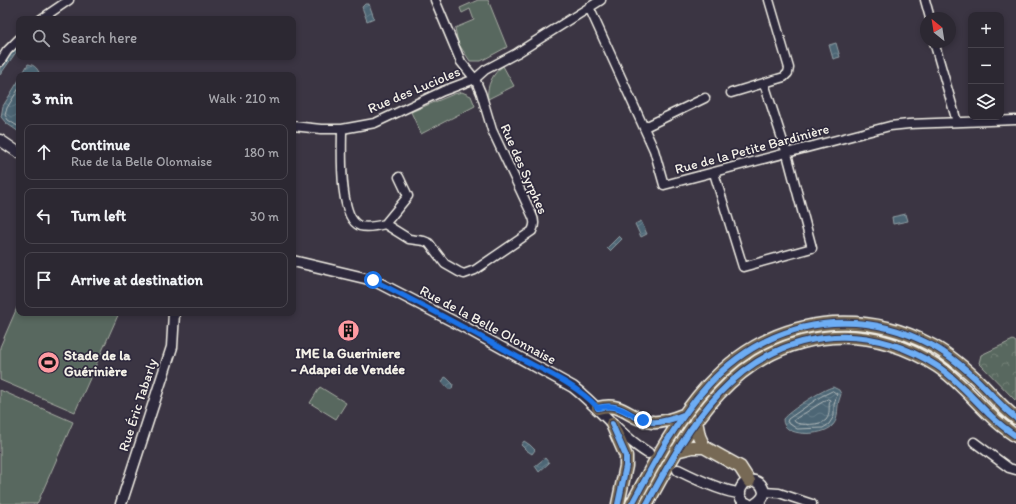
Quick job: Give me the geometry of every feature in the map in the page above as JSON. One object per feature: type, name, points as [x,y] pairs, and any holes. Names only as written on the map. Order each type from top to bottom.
[{"type":"main road","points":[[632,504],[663,446],[683,415],[720,372],[752,349],[768,340],[791,331],[821,324],[840,323],[876,325],[913,336],[930,344],[961,365],[1016,418]]},
{"type":"main road","points":[[648,504],[676,452],[696,421],[730,382],[749,367],[774,352],[812,340],[857,337],[890,343],[909,350],[938,366],[990,415],[1016,436]]},
{"type":"main road","points":[[598,408],[612,406],[618,407],[639,418],[651,422],[665,421],[683,415]]},
{"type":"main road","points":[[696,421],[699,436],[704,447]]},
{"type":"main road","points":[[612,424],[626,456],[626,466],[618,504]]},
{"type":"main road","points":[[676,452],[692,447],[704,447],[741,468],[748,481]]},
{"type":"street","points":[[45,16],[69,0]]},
{"type":"street","points":[[435,0],[461,62],[475,79]]},
{"type":"street","name":"Rue des Lucioles","points":[[296,126],[321,129],[342,129],[375,123],[442,91],[475,79],[485,70],[517,53],[601,0]]},
{"type":"street","points":[[731,93],[784,77],[788,73],[789,68],[769,0]]},
{"type":"street","points":[[925,0],[928,12]]},
{"type":"street","name":"Rue de la Petite Bardinière","points":[[589,7],[645,127],[654,150],[664,186],[890,126],[1016,120]]},
{"type":"street","points":[[0,62],[7,51],[16,42]]},
{"type":"street","points":[[936,48],[957,122]]},
{"type":"street","name":"Rue des Syrphes","points":[[385,224],[409,239],[429,243],[445,264],[464,274],[475,270],[532,232],[534,220],[492,130],[481,93],[475,79]]},
{"type":"street","points":[[714,173],[743,267],[812,248],[787,154],[764,83]]},
{"type":"street","points":[[645,127],[705,98]]},
{"type":"street","points":[[342,129],[343,191],[345,202],[353,219],[359,225],[368,227],[385,224],[408,196],[399,177]]},
{"type":"street","points":[[0,140],[16,151]]},
{"type":"street","name":"Rue de la Belle Olonnaise","points":[[296,262],[373,280],[468,329],[562,381],[587,398],[612,424],[638,447],[648,453]]},
{"type":"street","name":"Rue Éric Tabarly","points":[[121,504],[172,347],[174,316]]},
{"type":"street","points":[[974,442],[1009,468],[1016,470]]},
{"type":"street","points":[[678,470],[704,482],[740,493]]},
{"type":"street","points":[[748,504],[742,500],[740,493],[742,486],[748,481],[759,483],[764,492],[762,499],[755,504]]},
{"type":"street","points":[[764,492],[779,493],[812,504]]},
{"type":"green space","points":[[478,0],[488,0],[507,47],[481,61],[470,61],[458,43],[455,28],[474,20],[470,9],[462,13],[460,8]]},
{"type":"green space","points":[[503,66],[514,86],[488,99],[488,89],[491,80],[496,72]]},
{"type":"green space","points":[[462,92],[471,96],[475,106],[421,134],[411,112]]},
{"type":"green space","name":"Stade de la Guérinière","points":[[16,310],[16,316],[118,316],[75,412],[0,380],[0,347]]},
{"type":"green space","points":[[1013,340],[1016,342],[1016,401],[979,363],[981,355]]},
{"type":"green space","points":[[320,387],[346,403],[336,419],[310,403]]},
{"type":"green space","points":[[0,390],[73,422],[37,504],[0,504]]},
{"type":"water","points":[[365,4],[369,4],[374,18],[367,21],[362,7]]},
{"type":"water","points":[[836,43],[840,57],[833,59],[829,45]]},
{"type":"water","points":[[16,48],[16,52],[0,75],[0,69]]},
{"type":"water","points":[[28,64],[33,65],[38,72],[24,72]]},
{"type":"water","points":[[16,85],[16,130],[6,123],[1,117],[3,106]]},
{"type":"water","points":[[906,214],[908,221],[893,224],[892,217]]},
{"type":"water","points":[[641,221],[647,234],[641,237],[635,224]]},
{"type":"water","points":[[619,236],[622,239],[610,251],[607,248]]},
{"type":"water","points":[[445,377],[453,384],[452,389],[448,389],[442,382]]},
{"type":"water","points":[[833,387],[839,390],[841,394],[836,419],[832,426],[820,432],[804,433],[789,430],[784,425],[783,419],[786,415],[814,396]]},
{"type":"water","points":[[524,441],[535,450],[532,454],[521,445]]},
{"type":"water","points":[[545,458],[549,463],[539,472],[535,466]]},
{"type":"cycle path","points":[[632,504],[667,441],[687,411],[708,385],[733,361],[762,343],[795,330],[833,323],[858,323],[882,327],[918,338],[953,359],[1016,418]]},
{"type":"cycle path","points":[[647,504],[680,446],[699,418],[719,394],[742,372],[769,355],[799,343],[834,337],[861,338],[888,343],[913,353],[944,371],[996,421],[1016,436]]},
{"type":"cycle path","points":[[598,408],[614,407],[644,421],[652,422],[664,421],[683,415]]},
{"type":"cycle path","points":[[612,424],[626,456],[626,466],[618,504]]},
{"type":"place","name":"IME la Gueriniere - Adapei de Vendée","points":[[348,331]]},
{"type":"place","name":"Stade de la Guérinière","points":[[49,363]]},
{"type":"route","points":[[373,280],[468,329],[562,381],[587,398],[598,408],[606,406],[618,407],[643,420]]}]
